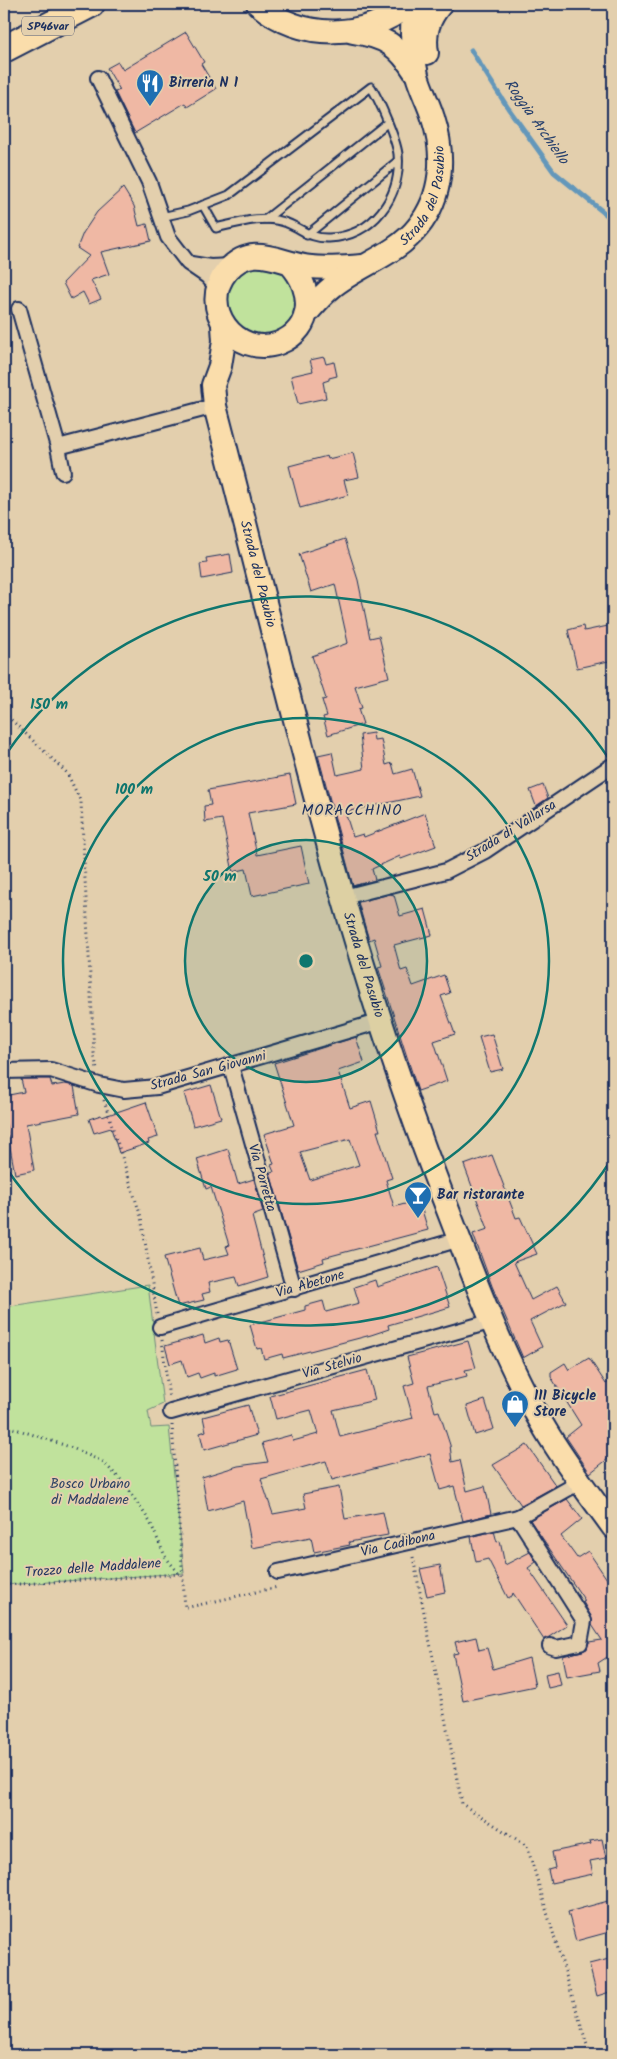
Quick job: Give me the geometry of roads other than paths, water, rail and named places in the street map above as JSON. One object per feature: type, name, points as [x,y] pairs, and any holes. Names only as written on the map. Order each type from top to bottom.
[{"type":"highway","name":"SP46var","points":[[4,49],[91,4]]},
{"type":"main road","points":[[258,4],[269,13],[294,26],[321,32],[349,32],[374,26],[396,15],[410,4]]},
{"type":"main road","name":"Strada del Pasubio","points":[[220,366],[233,354],[255,346],[280,342],[300,326],[305,315],[333,286],[394,250],[419,226],[432,205],[441,167],[438,135],[418,77],[412,34],[415,4]]},
{"type":"main road","points":[[419,226],[432,218],[440,208],[447,192],[451,173],[451,141],[428,60],[425,37],[432,14],[441,4]]},
{"type":"main road","name":"Strada del Pasubio","points":[[349,32],[383,39],[397,48],[418,77]]},
{"type":"main road","name":"Strada del Pasubio","points":[[232,266],[245,258],[261,255],[276,257],[290,265],[326,268],[367,265]]},
{"type":"main road","points":[[290,265],[300,275],[306,287],[308,301],[305,315]]},
{"type":"main road","points":[[218,288],[223,276],[232,266]]},
{"type":"main road","name":"Strada del Pasubio","points":[[218,288],[216,301],[218,314],[223,326],[224,341],[220,366],[213,385],[215,406],[315,794],[405,1100],[493,1321],[544,1428],[613,1528]]},
{"type":"main road","points":[[223,326],[232,335],[255,346]]},
{"type":"street","points":[[98,78],[149,182],[168,237],[188,263],[207,276],[218,288]]},
{"type":"street","name":"Strada del Pasubio","points":[[188,263],[210,267],[232,266]]},
{"type":"street","points":[[20,309],[64,472]]},
{"type":"street","points":[[58,447],[215,406]]},
{"type":"street","name":"Strada di Vallarsa","points":[[344,897],[446,871],[485,851],[613,764]]},
{"type":"street","name":"Strada San Giovanni","points":[[4,1071],[51,1070],[99,1085],[124,1090],[157,1086],[381,1021]]},
{"type":"street","name":"Via Porretta","points":[[231,1066],[294,1289]]},
{"type":"street","name":"Via Abetone","points":[[160,1327],[460,1239]]},
{"type":"street","name":"Via Stelvio","points":[[171,1412],[493,1321]]},
{"type":"street","name":"Via Cadibona","points":[[278,1572],[518,1517],[580,1482]]},
{"type":"street","points":[[518,1517],[584,1621],[580,1642],[556,1648],[550,1646]]},
{"type":"lane","points":[[161,217],[203,205],[228,195],[371,87],[380,101],[398,153],[398,174],[392,197],[379,218],[355,233],[329,238],[307,235],[286,222],[266,219],[216,228],[203,205]]},
{"type":"lane","points":[[266,219],[387,123]]},
{"type":"lane","points":[[307,235],[398,161]]},
{"type":"waterway","name":"Roggia Archiello","points":[[471,50],[508,108],[554,172],[613,220]]},
{"type":"place","name":"Birreria N 1","points":[[150,107]]},
{"type":"place","name":"Bar ristorante","points":[[418,1219]]},
{"type":"place","name":"111 Bicycle Store","points":[[515,1428]]},
{"type":"district","name":"MORACCHINO","points":[[352,811]]},
{"type":"park label","name":"Bosco Urbano di Maddalene","points":[[90,1492]]}]
